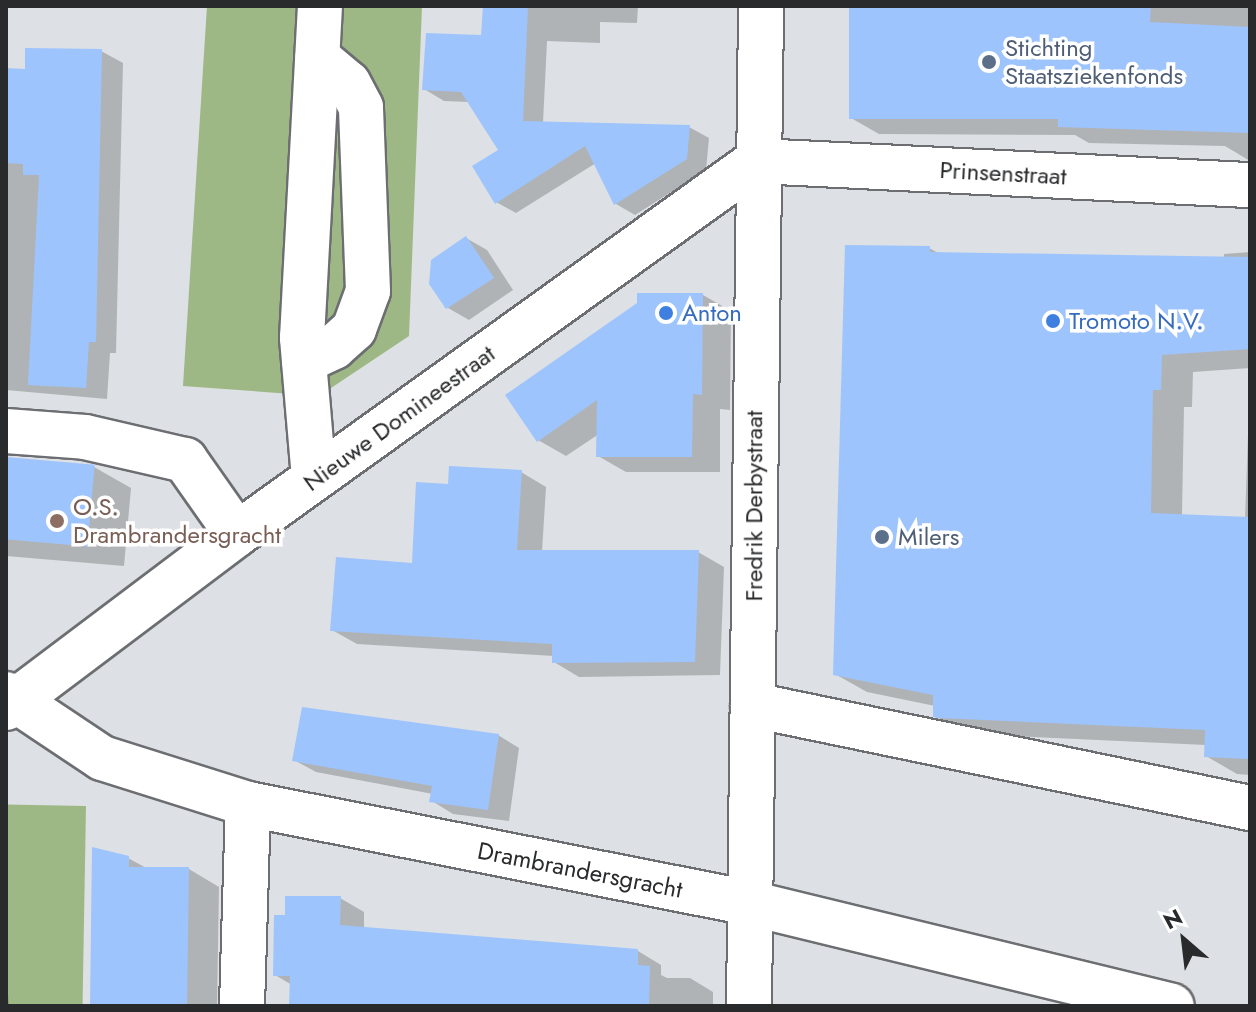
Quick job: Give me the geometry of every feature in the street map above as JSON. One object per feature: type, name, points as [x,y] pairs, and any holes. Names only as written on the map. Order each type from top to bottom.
[{"type":"street","points":[[314,478],[304,361],[320,6]]},
{"type":"street","name":"Fredrik Derbystraat","points":[[749,1006],[761,6]]},
{"type":"street","points":[[304,361],[334,347],[354,329],[368,291],[361,107],[348,83],[317,57]]},
{"type":"street","name":"Prinsenstraat","points":[[757,161],[1250,185]]},
{"type":"street","name":"Nieuwe Domineestraat","points":[[10,700],[757,161]]},
{"type":"street","points":[[6,431],[85,437],[185,460],[237,534]]},
{"type":"street","name":"Drambrandersgracht","points":[[10,700],[102,758],[248,804],[750,903],[1172,1006]]},
{"type":"street","points":[[753,705],[1250,808]]},
{"type":"street","points":[[242,1006],[248,804]]},
{"type":"green space","points":[[207,6],[422,6],[409,336],[319,396],[183,386]]},
{"type":"green space","points":[[6,805],[86,806],[83,1006],[6,1005]]},
{"type":"building","points":[[483,6],[528,6],[523,121],[690,125],[687,159],[614,205],[585,146],[495,204],[472,166],[498,150],[461,92],[422,90],[426,33],[481,35]]},
{"type":"building","points":[[849,6],[1151,6],[1150,22],[1250,27],[1250,133],[1058,127],[1058,119],[849,119]]},
{"type":"building","points":[[25,48],[102,49],[96,342],[89,342],[86,388],[28,385],[39,175],[23,175],[23,164],[6,163],[6,68],[25,69]]},
{"type":"building","points":[[466,236],[494,278],[446,309],[429,284],[431,260]]},
{"type":"building","points":[[845,245],[930,246],[930,252],[1250,257],[1250,349],[1162,355],[1161,390],[1153,390],[1151,513],[1250,517],[1250,759],[1204,757],[1205,730],[933,717],[933,695],[833,675]]},
{"type":"building","points":[[637,293],[703,293],[702,395],[693,394],[692,457],[596,457],[597,400],[537,442],[505,395],[637,303]]},
{"type":"building","points":[[6,457],[95,465],[88,546],[6,539]]},
{"type":"building","points":[[449,466],[522,470],[517,550],[699,550],[695,662],[552,663],[552,644],[330,631],[336,557],[412,563],[416,482],[448,484]]},
{"type":"building","points":[[302,707],[499,734],[488,810],[429,802],[432,786],[292,761]]},
{"type":"building","points":[[92,847],[129,856],[129,867],[189,867],[187,1006],[90,1006]]},
{"type":"building","points":[[285,896],[341,896],[340,925],[638,949],[638,965],[650,966],[649,1006],[289,1006],[290,976],[273,976],[274,915],[285,915]]},
{"type":"place","name":"Stichting Staatsziekenfonds","points":[[989,62]]},
{"type":"place","name":"Anton","points":[[666,313]]},
{"type":"place","name":"Tromoto N.V.","points":[[1053,321]]},
{"type":"place","name":"O.S. Drambrandersgracht","points":[[57,521]]},
{"type":"place","name":"Milers","points":[[882,537]]}]
